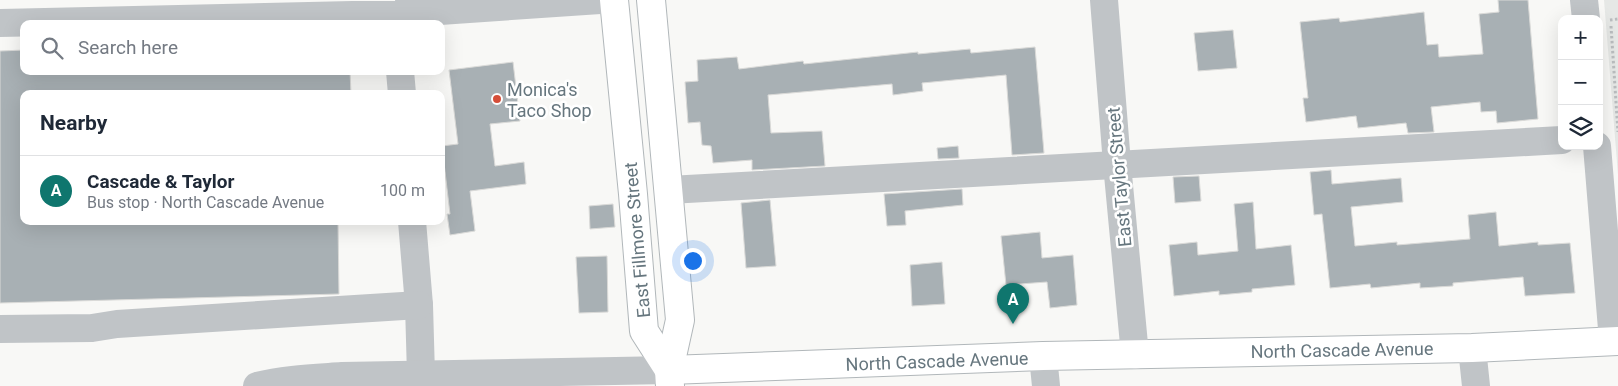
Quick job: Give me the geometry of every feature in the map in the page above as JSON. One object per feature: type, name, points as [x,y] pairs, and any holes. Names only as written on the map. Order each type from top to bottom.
[{"type":"main road","name":"East Fillmore Street","points":[[614,0],[633,186],[644,331],[669,378]]},
{"type":"main road","name":"East Fillmore Street","points":[[651,0],[680,320],[669,378]]},
{"type":"main road","name":"North Cascade Avenue","points":[[669,378],[1043,356],[1472,348],[1615,341]]},
{"type":"street","points":[[29,20],[126,10],[394,13],[514,3],[600,0]]},
{"type":"street","name":"East Taylor Street","points":[[1104,0],[1116,164],[1135,354]]},
{"type":"street","points":[[1584,0],[1599,15]]},
{"type":"street","points":[[0,23],[20,21]]},
{"type":"street","points":[[400,75],[402,90]]},
{"type":"street","points":[[669,190],[1558,140]]},
{"type":"street","points":[[1597,150],[1615,341]]},
{"type":"street","points":[[412,225],[419,305],[421,375]]},
{"type":"street","points":[[0,328],[92,328],[117,324],[419,305]]},
{"type":"street","points":[[1472,348],[1476,386]]},
{"type":"street","points":[[1043,356],[1046,386]]},
{"type":"street","name":"North Cascade Avenue","points":[[256,386],[305,379],[421,375],[669,378]]},
{"type":"path","points":[[1603,18],[1618,19]]},
{"type":"path","points":[[1603,25],[1618,135]]},
{"type":"shaded area","points":[[1604,0],[1618,0],[1618,175]]},
{"type":"building","points":[[1498,0],[1528,0],[1538,119],[1497,123],[1496,111],[1481,112],[1480,102],[1431,107],[1434,132],[1408,133],[1406,123],[1358,128],[1356,116],[1306,122],[1303,98],[1308,98],[1300,22],[1339,18],[1340,22],[1424,12],[1427,45],[1438,44],[1439,57],[1483,54],[1479,14],[1499,12]]},
{"type":"building","points":[[1233,30],[1237,68],[1198,71],[1194,33]]},
{"type":"building","points":[[1035,47],[1044,153],[1012,155],[1006,75],[922,83],[923,91],[893,95],[892,84],[768,95],[771,133],[822,131],[825,166],[752,170],[752,160],[713,163],[711,146],[702,145],[700,122],[688,123],[685,82],[698,81],[697,60],[737,57],[739,69],[803,61],[804,64],[918,52],[918,54],[970,49],[971,53]]},
{"type":"building","points":[[20,50],[20,75],[350,75],[351,90],[20,90],[20,225],[338,225],[339,294],[0,303],[0,51]]},
{"type":"building","points":[[513,62],[520,121],[490,124],[495,166],[524,162],[526,184],[470,191],[475,231],[450,235],[447,214],[450,214],[445,172],[445,146],[458,144],[449,70]]},
{"type":"building","points":[[958,146],[959,158],[938,159],[937,148]]},
{"type":"building","points":[[1331,170],[1332,184],[1401,178],[1403,202],[1351,207],[1355,246],[1397,242],[1397,245],[1470,239],[1468,215],[1496,212],[1499,246],[1538,242],[1538,245],[1570,243],[1575,293],[1525,296],[1523,277],[1453,283],[1453,286],[1420,288],[1420,283],[1371,288],[1370,284],[1330,288],[1322,214],[1314,215],[1310,172]]},
{"type":"building","points":[[1199,176],[1201,201],[1175,203],[1173,177]]},
{"type":"building","points":[[962,189],[963,205],[905,211],[906,225],[887,226],[884,194]]},
{"type":"building","points":[[770,200],[776,266],[746,268],[741,203]]},
{"type":"building","points":[[1253,202],[1256,249],[1291,245],[1295,285],[1252,289],[1252,292],[1219,295],[1219,291],[1174,296],[1169,245],[1197,242],[1198,255],[1238,251],[1234,204]]},
{"type":"building","points":[[613,204],[615,227],[590,229],[589,206]]},
{"type":"building","points":[[1040,232],[1042,258],[1073,255],[1077,305],[1050,308],[1047,282],[1006,285],[1001,236]]},
{"type":"building","points":[[607,256],[608,312],[579,313],[576,257]]},
{"type":"building","points":[[942,262],[945,304],[912,306],[910,265]]},
{"type":"place","name":"Monica's Taco Shop","points":[[497,99]]},
{"type":"place","name":"Cascade & Taylor","points":[[1013,324]]}]
